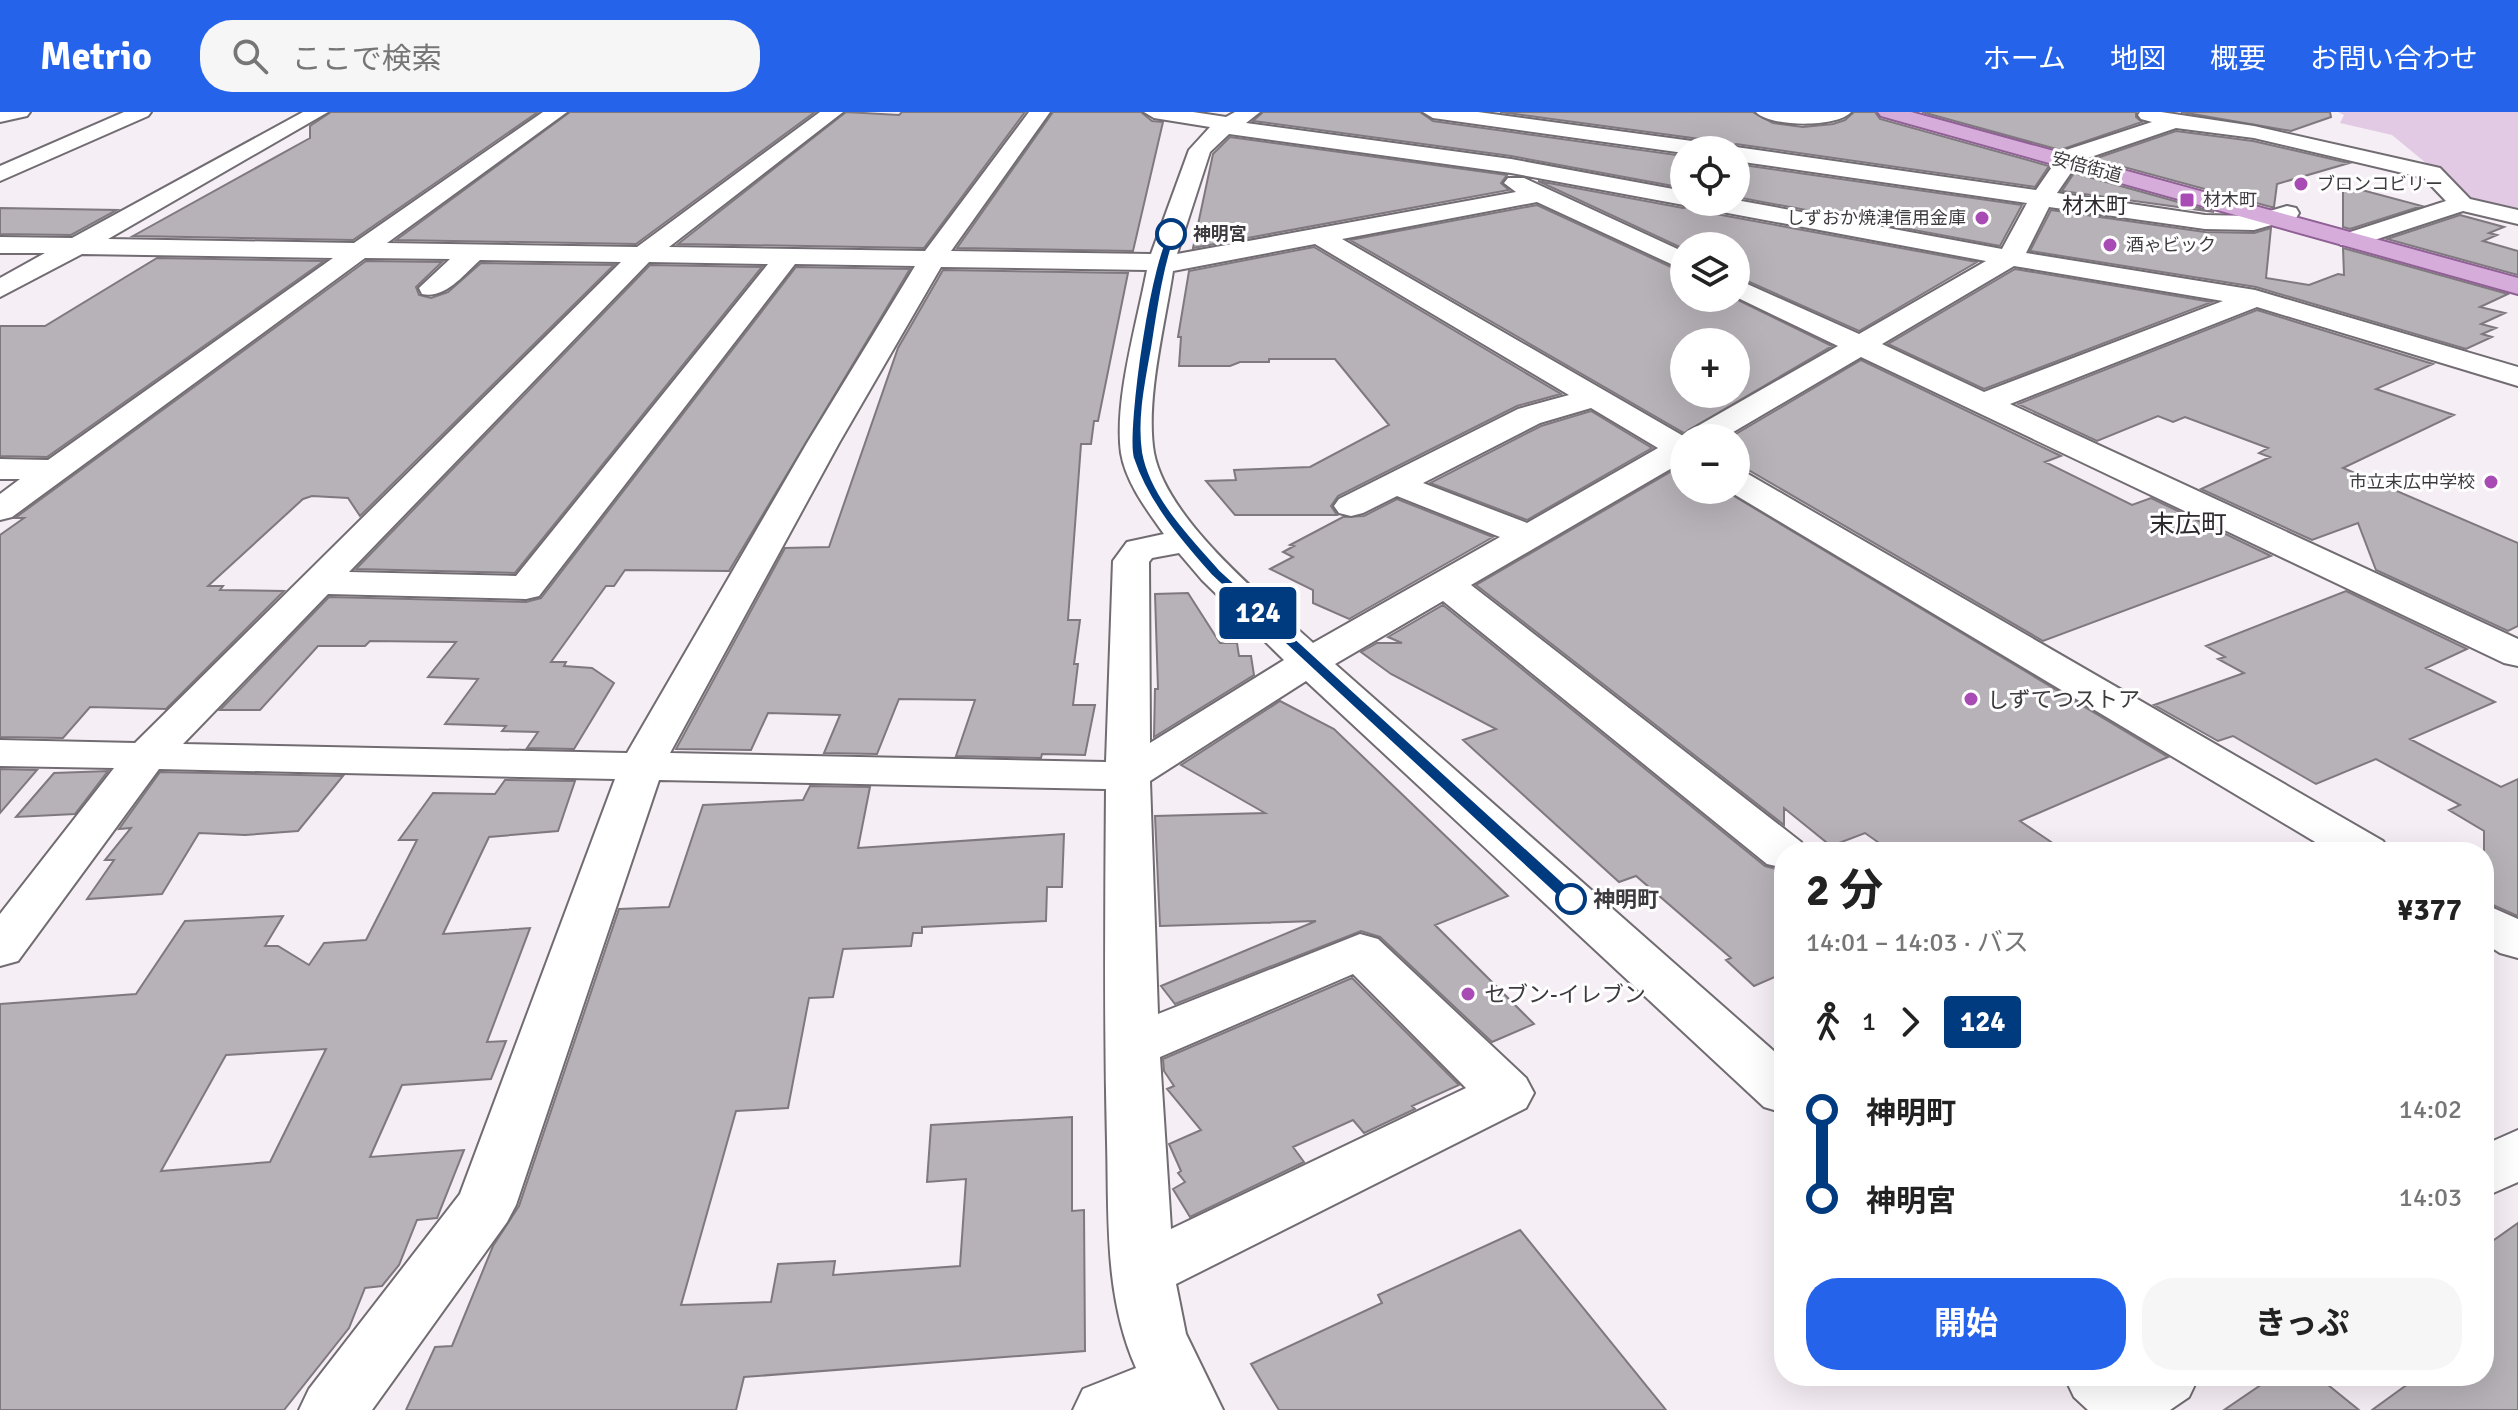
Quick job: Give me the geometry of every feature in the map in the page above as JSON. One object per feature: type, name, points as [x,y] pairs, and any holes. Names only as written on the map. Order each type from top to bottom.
[{"type":"main road","name":"安倍街道","points":[[1888,112],[2358,237],[2518,276]]},
{"type":"main road","name":"安倍街道","points":[[1919,112],[2070,159]]},
{"type":"main road","name":"安倍街道","points":[[2358,237],[2518,286]]},
{"type":"street","points":[[0,116],[20,112]]},
{"type":"street","points":[[0,174],[141,112]]},
{"type":"street","points":[[0,289],[318,112]]},
{"type":"street","points":[[0,510],[557,112]]},
{"type":"street","points":[[0,949],[147,755],[642,255],[833,112]]},
{"type":"street","points":[[333,1410],[486,1205],[641,767],[823,443],[933,258],[1040,112]]},
{"type":"street","points":[[1154,112],[1235,121],[1670,195]]},
{"type":"street","points":[[1433,112],[1670,145]]},
{"type":"street","points":[[1591,112],[1497,174],[1670,255]]},
{"type":"street","points":[[1766,112],[1819,119],[1841,112]]},
{"type":"street","points":[[2138,112],[2175,122],[2254,132],[2432,173],[2462,204]]},
{"type":"street","points":[[1778,160],[1819,119]]},
{"type":"street","points":[[1235,121],[1200,150],[1161,264],[1136,412],[1138,454],[1152,491],[1187,540],[1215,572],[1309,662],[1774,1083]]},
{"type":"street","points":[[1726,424],[2010,258],[2042,198],[2070,159],[2175,122]]},
{"type":"street","points":[[1750,156],[2205,222],[2254,223],[2279,216]]},
{"type":"street","points":[[0,245],[1161,264],[1541,194]]},
{"type":"street","points":[[2358,237],[2462,204],[2518,217]]},
{"type":"street","points":[[1750,210],[2010,258],[2255,298],[2518,377]]},
{"type":"street","points":[[1320,236],[1670,436]]},
{"type":"street","points":[[432,288],[474,252]]},
{"type":"street","points":[[318,582],[526,588],[787,257]]},
{"type":"street","points":[[1750,294],[2518,654]]},
{"type":"street","points":[[1983,403],[2255,298]]},
{"type":"street","points":[[1351,506],[1529,416],[1597,397]]},
{"type":"street","points":[[0,753],[1128,776],[1309,662],[1670,456]]},
{"type":"street","points":[[0,469],[56,470]]},
{"type":"street","points":[[1394,483],[1529,536]]},
{"type":"street","points":[[1750,489],[2349,842]]},
{"type":"street","points":[[1107,1410],[1182,1396],[1154,1335],[1142,1271],[1132,1047],[1128,776],[1131,561],[1140,550],[1187,540]]},
{"type":"street","points":[[1446,584],[1774,845]]},
{"type":"street","points":[[2494,927],[2518,941]]},
{"type":"street","points":[[1132,1047],[1360,951],[1506,1093],[1142,1271]]},
{"type":"street","points":[[2494,1168],[2518,1153]]},
{"type":"shaded area","points":[[2338,112],[2518,112],[2518,216],[2478,206],[2392,135],[2340,123],[2344,115]]},
{"type":"building","points":[[331,112],[538,112],[353,240],[133,236],[310,138],[310,126]]},
{"type":"building","points":[[570,112],[815,112],[636,244],[396,240]]},
{"type":"building","points":[[846,112],[899,115],[902,112],[1025,112],[924,248],[678,244]]},
{"type":"building","points":[[1053,112],[1141,112],[1152,121],[1163,122],[1133,251],[957,248]]},
{"type":"building","points":[[1263,112],[1420,112],[1433,121],[1670,154],[1670,185],[1511,156],[1253,121]]},
{"type":"building","points":[[1500,112],[1753,112],[1773,123],[1803,127],[1833,124],[1845,120],[1854,112],[1875,112],[1880,119],[2049,166],[2035,187],[1750,146],[1750,136],[1677,136]]},
{"type":"building","points":[[1922,112],[2136,112],[2136,117],[2142,122],[2060,150]]},
{"type":"building","points":[[2181,112],[2330,112],[2331,117],[2291,131]]},
{"type":"building","points":[[2176,131],[2253,141],[2349,163],[2277,184],[2274,207],[2271,207],[2094,159]]},
{"type":"building","points":[[1230,137],[1507,175],[1501,183],[1509,190],[1193,248],[1213,154]]},
{"type":"building","points":[[1750,166],[2022,205],[2000,246],[1750,200]]},
{"type":"building","points":[[2074,173],[2214,212],[2062,191]]},
{"type":"building","points":[[1538,181],[1670,206],[1670,216],[1727,216],[1977,262],[1859,331],[1750,282],[1750,232],[1670,232],[1670,242]]},
{"type":"building","points":[[2343,185],[2422,206],[2350,229],[2343,227]]},
{"type":"building","points":[[1537,205],[1670,267],[1670,312],[1750,312],[1750,306],[1832,346],[1750,394],[1750,328],[1670,328],[1670,408],[1727,408],[1699,424],[1670,425],[1350,240]]},
{"type":"building","points":[[0,208],[117,210],[71,235],[0,234]]},
{"type":"building","points":[[2051,210],[2205,232],[2254,233],[2271,228],[2266,278],[2309,285],[2338,274],[2344,275],[2343,248],[2508,294],[2480,307],[2505,313],[2481,324],[2496,328],[2482,334],[2492,337],[2466,349],[2256,287],[2030,251]]},
{"type":"building","points":[[2460,215],[2504,227],[2489,233],[2497,235],[2483,241],[2518,251],[2518,275],[2387,239]]},
{"type":"building","points":[[1314,247],[1561,394],[1517,406],[1338,496],[1331,506],[1337,515],[1235,515],[1206,481],[1236,480],[1234,470],[1310,467],[1389,425],[1335,359],[1269,359],[1269,362],[1240,362],[1230,366],[1179,366],[1181,337],[1178,337],[1189,271]]},
{"type":"building","points":[[157,258],[324,261],[47,457],[0,456],[0,326],[45,326]]},
{"type":"building","points":[[366,261],[442,262],[416,287],[419,295],[431,298],[448,292],[481,263],[614,265],[360,516],[348,498],[312,496],[303,499],[208,586],[223,586],[220,590],[284,591],[166,709],[90,707],[63,738],[0,737],[0,535],[24,518],[15,518]]},
{"type":"building","points":[[650,265],[762,267],[515,573],[356,569]]},
{"type":"building","points":[[796,267],[910,269],[729,571],[625,570],[614,586],[606,586],[551,662],[592,668],[614,683],[574,749],[527,748],[538,732],[502,731],[506,726],[445,724],[478,679],[428,677],[456,642],[370,641],[365,646],[318,646],[260,710],[220,710],[329,597],[526,602],[541,598]]},
{"type":"building","points":[[2015,269],[2212,302],[1984,389],[1888,344]]},
{"type":"building","points":[[943,270],[1128,273],[1098,421],[1094,421],[1091,444],[1081,444],[1068,620],[1080,620],[1073,705],[1095,705],[1085,755],[1042,754],[1041,758],[956,756],[975,700],[899,699],[877,754],[824,753],[840,715],[768,713],[751,750],[676,749],[785,548],[829,547],[898,348]]},
{"type":"building","points":[[2257,310],[2433,364],[2376,389],[2454,415],[2343,468],[2518,543],[2518,626],[2508,631],[2376,570],[2358,523],[2312,540],[2201,489],[2270,457],[2259,453],[2268,448],[2185,417],[2173,422],[2158,416],[2097,441],[2018,404]]},
{"type":"building","points":[[1861,360],[2061,456],[2045,462],[2132,505],[2151,498],[2271,556],[2043,641],[1750,471],[1750,426]]},
{"type":"building","points":[[1591,411],[1652,448],[1527,520],[1430,483],[1541,426]]},
{"type":"building","points":[[1670,472],[1670,504],[1747,504],[2168,757],[2020,821],[2051,842],[1878,842],[1865,833],[1841,842],[1826,842],[1784,808],[1784,825],[1476,585]]},
{"type":"building","points":[[1397,499],[1493,537],[1349,619],[1313,603],[1313,590],[1270,569],[1293,557],[1283,552],[1294,546],[1290,545],[1343,517],[1364,516]]},
{"type":"building","points":[[2346,591],[2467,649],[2426,668],[2495,702],[2410,739],[2501,787],[2518,779],[2518,916],[2494,905],[2494,842],[2484,842],[2484,831],[2449,810],[2460,805],[2376,759],[2316,784],[2233,736],[2218,741],[2154,705],[2244,673],[2218,659],[2225,657],[2206,646]]},
{"type":"building","points":[[1188,593],[1220,643],[1237,643],[1239,656],[1251,656],[1254,675],[1154,737],[1155,689],[1158,689],[1155,594]]},
{"type":"building","points":[[1443,605],[1765,866],[1774,868],[1774,977],[1754,986],[1726,960],[1731,958],[1636,876],[1619,882],[1463,740],[1496,729],[1391,674],[1361,652],[1377,643],[1402,643],[1388,637]]},
{"type":"building","points":[[1280,701],[1334,729],[1508,896],[1435,925],[1534,1024],[1492,1042],[1380,937],[1361,931],[1175,1004],[1161,986],[1316,921],[1160,926],[1155,816],[1265,813],[1181,765]]},
{"type":"building","points":[[0,769],[37,770],[0,813]]},
{"type":"building","points":[[108,771],[75,814],[16,817],[54,773]]},
{"type":"building","points":[[160,772],[343,776],[298,831],[245,835],[199,833],[162,894],[87,899],[114,860],[105,860],[131,828],[119,829]]},
{"type":"building","points":[[505,780],[575,781],[558,831],[489,837],[443,934],[530,928],[487,1042],[506,1041],[491,1079],[402,1085],[370,1157],[464,1150],[437,1218],[417,1220],[399,1265],[382,1286],[365,1288],[349,1328],[284,1410],[0,1410],[0,1004],[136,994],[185,921],[283,916],[265,946],[278,946],[309,965],[324,943],[366,940],[417,840],[399,840],[433,793],[495,794]],"holes":[[[326,1049],[270,1162],[161,1171],[226,1055]]]},
{"type":"building","points":[[810,786],[870,787],[858,848],[1064,834],[1062,887],[1047,887],[1046,921],[922,927],[922,933],[913,933],[911,946],[843,949],[833,997],[809,998],[788,1108],[736,1111],[681,1305],[771,1302],[778,1264],[835,1261],[833,1275],[960,1266],[966,1179],[927,1182],[931,1125],[1072,1117],[1072,1211],[1084,1210],[1085,1351],[744,1377],[736,1410],[406,1410],[435,1347],[452,1346],[493,1246],[519,1206],[619,909],[669,907],[703,805],[803,800]]},
{"type":"building","points":[[1352,978],[1459,1085],[1412,1106],[1415,1109],[1364,1133],[1353,1120],[1293,1147],[1304,1162],[1190,1217],[1173,1189],[1185,1182],[1178,1173],[1181,1171],[1169,1144],[1201,1130],[1167,1089],[1174,1086],[1164,1071],[1163,1059]]},
{"type":"building","points":[[2518,1223],[2518,1410],[2372,1410],[2405,1386],[2494,1386],[2494,1240]]},
{"type":"building","points":[[1520,1230],[1666,1410],[1279,1410],[1251,1364],[1382,1303],[1378,1295]]},
{"type":"building","points":[[2259,1386],[2329,1386],[2359,1410],[2224,1410]]},
{"type":"bus line","name":"124","points":[[1171,234],[1161,262],[1136,412],[1138,454],[1152,491],[1187,540],[1215,572],[1309,662],[1571,899]]},
{"type":"place","name":"ブロンコビリー","points":[[2301,184]]},
{"type":"place","name":"材木町","points":[[2187,200]]},
{"type":"place","name":"しずおか焼津信用金庫","points":[[1982,218]]},
{"type":"place","name":"神明宮","points":[[1171,234]]},
{"type":"place","name":"酒ゃビック","points":[[2110,245]]},
{"type":"place","name":"市立末広中学校","points":[[2491,482]]},
{"type":"place","name":"しずてつストア","points":[[1971,699]]},
{"type":"place","name":"神明町","points":[[1571,899]]},
{"type":"place","name":"セブン-イレブン","points":[[1468,994]]},
{"type":"district","name":"材木町","points":[[2095,205]]},
{"type":"district","name":"末広町","points":[[2188,525]]}]
